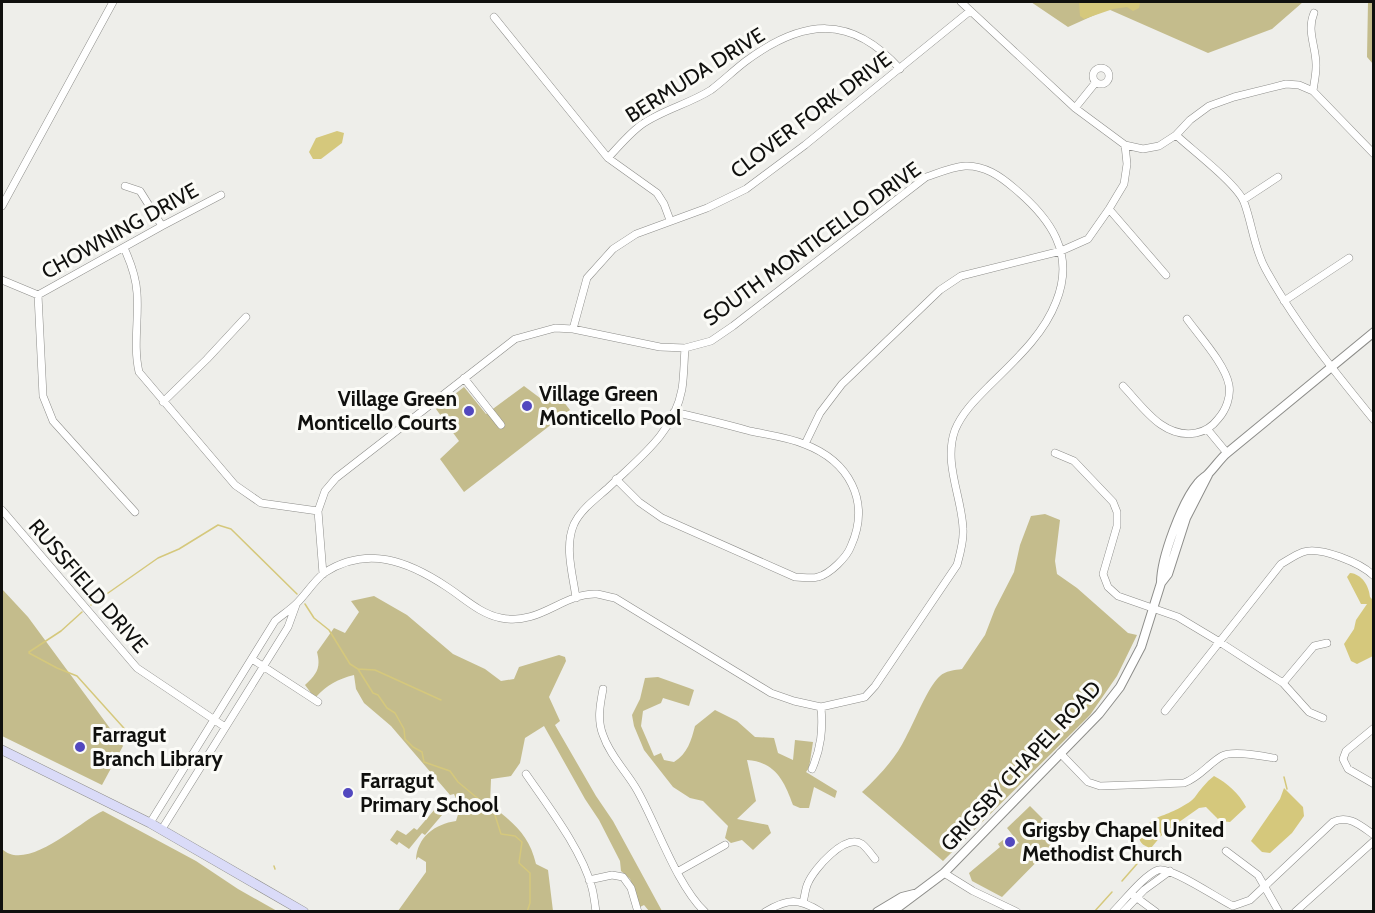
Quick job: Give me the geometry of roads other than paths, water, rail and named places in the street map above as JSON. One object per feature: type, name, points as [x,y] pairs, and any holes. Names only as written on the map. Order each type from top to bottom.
[{"type":"main road","points":[[2,750],[162,829],[304,912]]},
{"type":"street","points":[[2,206],[113,2]]},
{"type":"street","points":[[961,2],[1075,108],[1125,145],[1143,149],[1160,146],[1209,106],[1234,96],[1286,84],[1299,85],[1313,91],[1374,154]]},
{"type":"street","name":"CLOVER FORK DRIVE","points":[[573,329],[587,278],[613,249],[636,234],[707,208],[746,189],[900,69],[970,11]]},
{"type":"street","points":[[1313,91],[1317,67],[1310,31],[1314,13]]},
{"type":"street","points":[[494,17],[608,158],[657,193],[670,220]]},
{"type":"street","name":"BERMUDA DRIVE","points":[[608,158],[640,126],[709,92],[766,48],[790,36],[809,30],[831,27],[859,35],[877,46],[900,69]]},
{"type":"street","points":[[1075,108],[1096,82]]},
{"type":"street","points":[[1176,135],[1243,200],[1263,265],[1284,301],[1331,368],[1374,420]]},
{"type":"street","points":[[805,444],[820,413],[842,384],[939,290],[962,276],[1061,251],[1088,238],[1124,184],[1127,164],[1125,145]]},
{"type":"street","name":"SOUTH MONTICELLO DRIVE","points":[[323,574],[318,512],[325,491],[336,478],[515,339],[555,328],[573,329],[660,347],[685,348],[711,341],[926,177],[966,166],[987,170],[1005,180],[1035,206],[1054,232],[1061,251]]},
{"type":"street","points":[[1243,200],[1278,177]]},
{"type":"street","points":[[125,186],[140,191],[162,226]]},
{"type":"street","name":"CHOWNING DRIVE","points":[[2,280],[38,295],[221,195]]},
{"type":"street","points":[[1109,209],[1166,275]]},
{"type":"street","points":[[124,248],[134,269],[137,293],[136,357],[139,372],[236,485],[261,503],[318,512]]},
{"type":"street","points":[[150,823],[275,621],[297,603],[323,574],[343,564],[368,557],[391,559],[415,567],[481,612],[502,618],[523,619],[541,614],[576,598],[596,594],[615,598],[771,693],[822,707],[865,697],[875,686],[957,565],[961,553],[963,530],[951,457],[954,432],[963,414],[1029,345],[1056,304],[1064,270],[1061,251]]},
{"type":"street","points":[[1284,301],[1349,258]]},
{"type":"street","points":[[38,295],[43,396],[53,421],[135,512]]},
{"type":"street","points":[[163,402],[207,360],[246,317]]},
{"type":"street","points":[[1122,386],[1163,428],[1178,434],[1208,430],[1220,418],[1228,404],[1229,386],[1223,371],[1187,319]]},
{"type":"street","name":"GRIGSBY CHAPEL ROAD","points":[[892,912],[944,873],[1100,714],[1120,687],[1141,647],[1161,583],[1161,572],[1181,514],[1198,482],[1227,453],[1374,333]]},
{"type":"street","points":[[576,598],[570,555],[574,524],[585,509],[658,440],[674,412],[682,390],[685,348]]},
{"type":"street","points":[[464,378],[501,425]]},
{"type":"street","points":[[616,479],[639,502],[662,518],[795,578],[819,577],[849,552],[856,536],[859,518],[858,498],[840,465],[805,444],[674,412]]},
{"type":"street","points":[[1208,430],[1227,453]]},
{"type":"street","points":[[1055,453],[1074,461],[1113,502],[1117,512],[1117,526],[1103,574],[1108,587],[1118,596],[1178,617],[1218,641],[1283,683],[1309,712],[1323,718]]},
{"type":"street","name":"RUSSFIELD DRIVE","points":[[2,510],[137,668],[225,727]]},
{"type":"street","points":[[1165,711],[1281,564],[1304,551],[1329,553],[1365,567],[1374,576]]},
{"type":"street","points":[[162,829],[288,627],[297,603]]},
{"type":"street","points":[[1283,683],[1314,646],[1327,643]]},
{"type":"street","points":[[252,659],[318,702]]},
{"type":"street","points":[[603,690],[599,709],[599,722],[603,737],[637,789],[677,872],[705,912]]},
{"type":"street","points":[[812,769],[819,752],[823,728],[822,707]]},
{"type":"street","points":[[1372,730],[1346,751],[1343,759],[1348,769],[1374,784]]},
{"type":"street","points":[[1060,753],[1088,782],[1100,786],[1184,783],[1196,779],[1224,755],[1231,753],[1274,758]]},
{"type":"street","points":[[526,774],[585,868],[596,912]]},
{"type":"street","points":[[1123,912],[1155,871],[1170,871],[1233,906],[1250,900],[1333,822],[1344,818],[1374,835]]},
{"type":"street","points":[[1295,912],[1374,841]]},
{"type":"street","points":[[803,902],[808,882],[838,848],[846,843],[862,844],[875,859]]},
{"type":"street","points":[[677,872],[725,845]]},
{"type":"street","points":[[1226,851],[1258,875],[1279,912]]},
{"type":"street","points":[[944,873],[973,891],[1017,912]]},
{"type":"street","points":[[589,880],[612,875],[623,877],[629,884],[638,912]]},
{"type":"street","name":"GRIGSBY CHAPEL ROAD","points":[[878,912],[902,897],[915,893]]},
{"type":"street","points":[[1134,896],[1155,912]]},
{"type":"street","points":[[1113,912],[1134,896]]},
{"type":"street","points":[[765,912],[782,903],[794,900],[803,902],[821,912]]},
{"type":"street","points":[[1141,912],[1147,905]]},
{"type":"waterway","points":[[91,605],[158,558],[179,549],[218,525],[231,529],[297,594]]},
{"type":"waterway","points":[[305,604],[314,618],[329,630],[350,664],[358,669],[375,670],[441,700]]},
{"type":"waterway","points":[[29,652],[61,631],[82,612]]},
{"type":"waterway","points":[[29,653],[77,676],[131,736]]},
{"type":"waterway","points":[[358,669],[373,693],[378,695],[387,708],[395,713],[404,729],[405,739],[422,752],[424,762],[450,771],[458,782],[494,812],[501,834],[515,836],[522,842],[519,863],[530,873],[530,903],[527,912]]},
{"type":"waterway","points":[[1284,777],[1287,789]]},
{"type":"waterway","points":[[1122,881],[1149,848]]},
{"type":"waterway","points":[[1094,912],[1112,892]]},
{"type":"place","name":"Village Green Monticello Pool","points":[[527,406]]},
{"type":"place","name":"Village Green Monticello Courts","points":[[469,411]]},
{"type":"place","name":"Farragut Branch Library","points":[[80,747]]},
{"type":"place","name":"Farragut Primary School","points":[[348,793]]},
{"type":"place","name":"Grigsby Chapel United Methodist Church","points":[[1010,842]]}]
